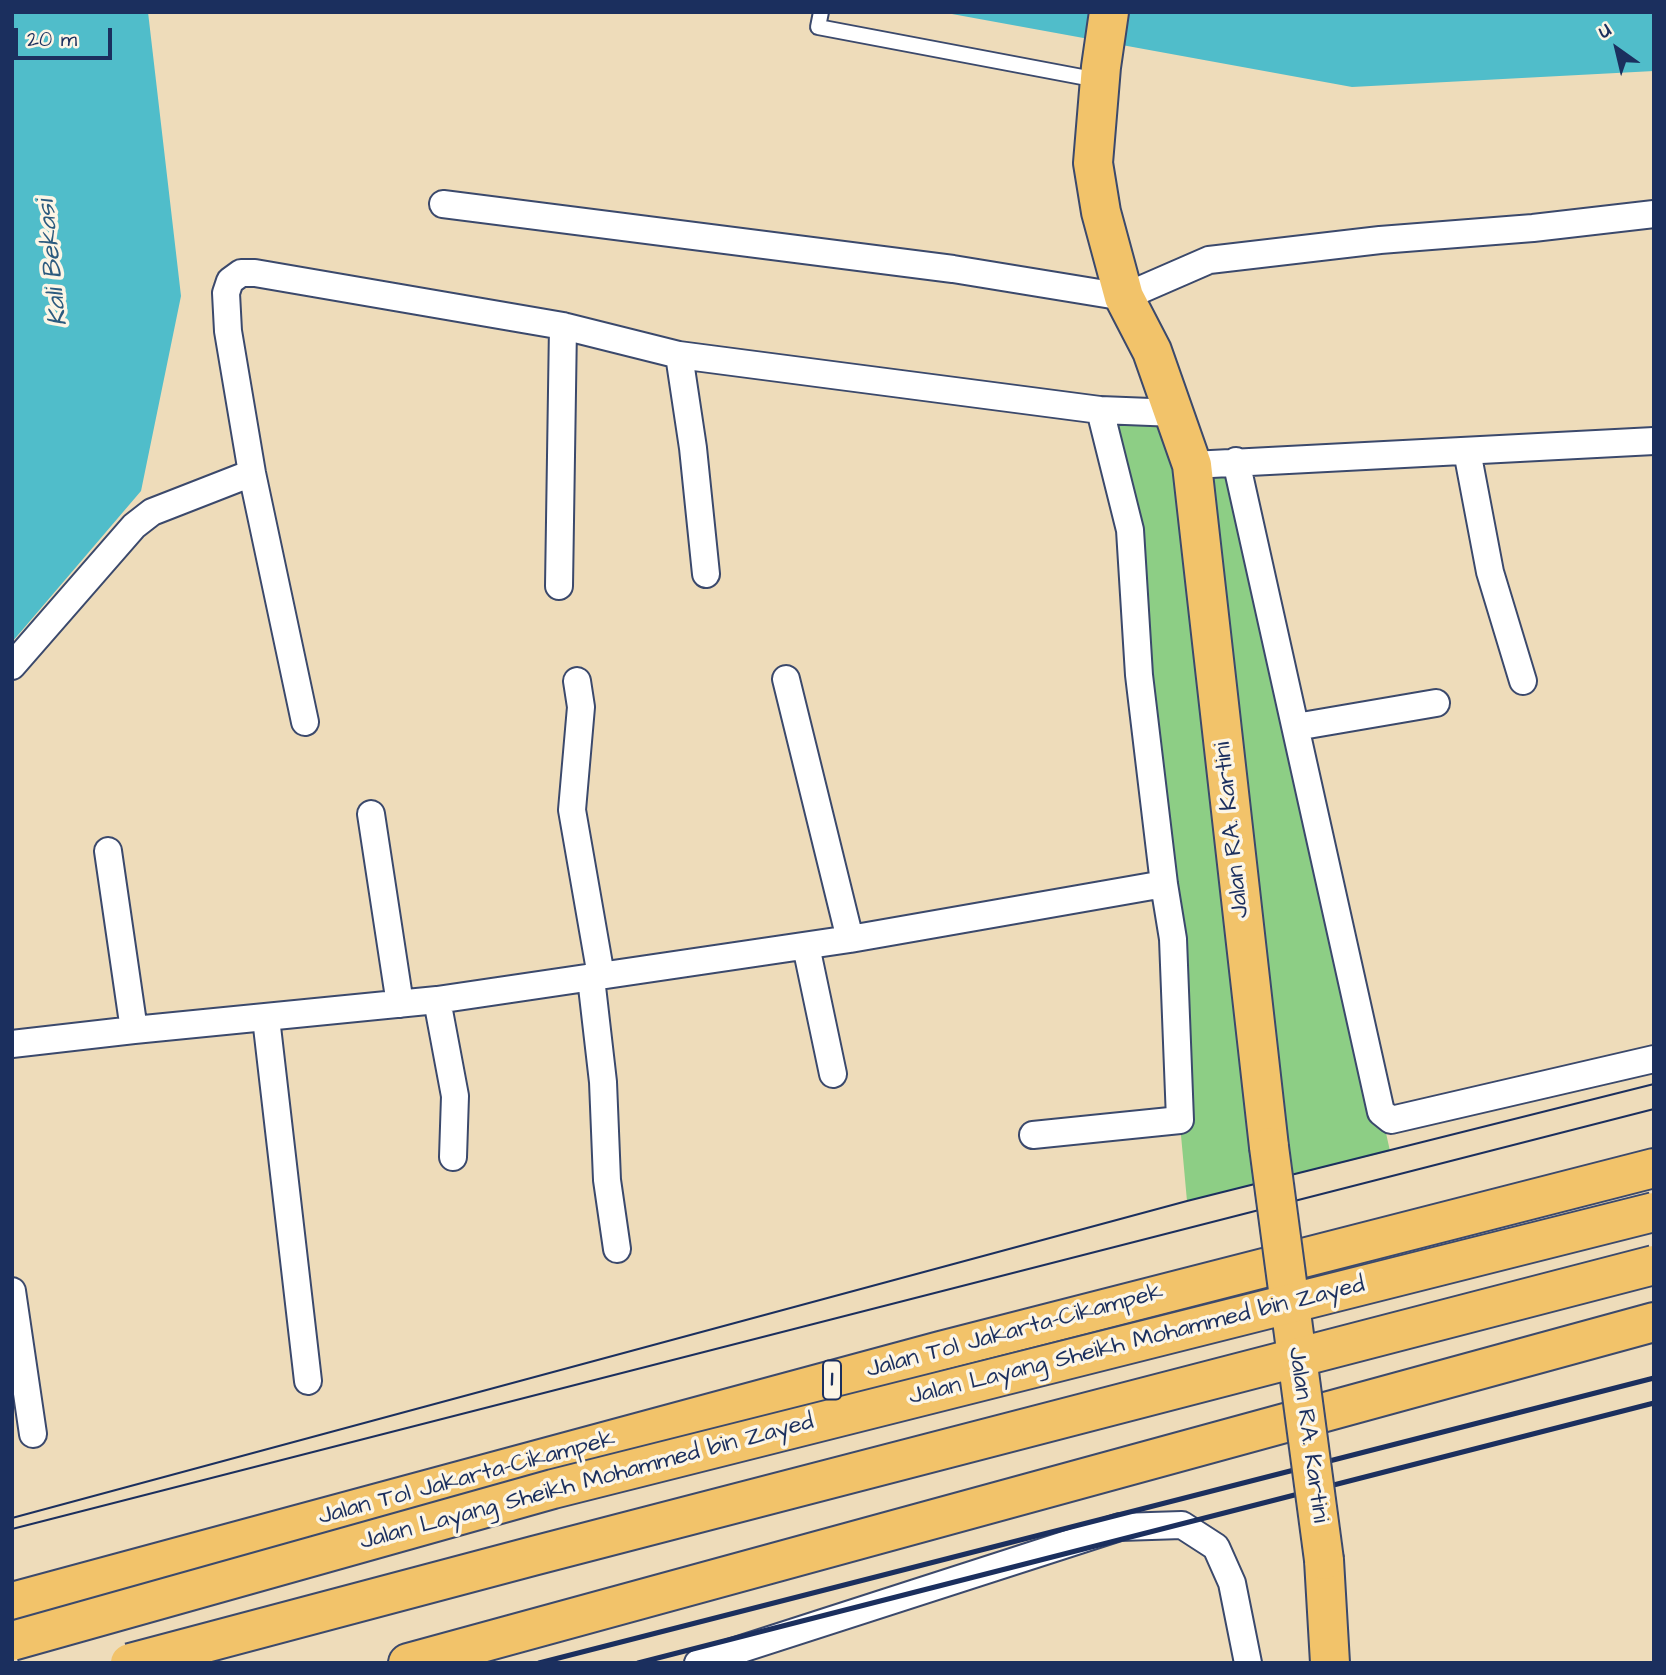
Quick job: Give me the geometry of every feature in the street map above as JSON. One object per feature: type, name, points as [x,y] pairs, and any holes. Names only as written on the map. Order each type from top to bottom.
[{"type":"main road","name":"Jalan RA. Kartini","points":[[1109,12],[1100,74],[1093,163],[1101,212],[1124,297],[1152,351],[1192,466],[1269,1147],[1324,1560],[1330,1663]]},
{"type":"main road","name":"Jalan Tol Jakarta–Cikampek","points":[[12,1602],[940,1351],[1654,1168]]},
{"type":"main road","name":"Jalan Layang Sheikh Mohammed bin Zayed","points":[[12,1641],[566,1486],[1654,1212]]},
{"type":"main road","points":[[130,1663],[1654,1265]]},
{"type":"main road","points":[[408,1663],[1654,1322]]},
{"type":"street","points":[[443,204],[953,269],[1124,297],[1209,260],[1380,240],[1533,228],[1654,214]]},
{"type":"street","points":[[305,722],[252,473],[228,331],[226,293],[230,281],[241,273],[255,273],[563,326],[679,355],[1100,410],[1175,414]]},
{"type":"street","points":[[559,586],[563,326]]},
{"type":"street","points":[[679,355],[693,449],[706,574]]},
{"type":"street","points":[[1033,1135],[1180,1120],[1173,939],[1139,675],[1130,530],[1100,410]]},
{"type":"street","points":[[1192,466],[1236,461],[1654,441]]},
{"type":"street","points":[[1467,451],[1490,572],[1523,681]]},
{"type":"street","points":[[1236,461],[1381,1112],[1391,1120],[1654,1059]]},
{"type":"street","points":[[12,666],[134,526],[152,512],[252,473]]},
{"type":"street","points":[[786,679],[850,939]]},
{"type":"street","points":[[577,681],[580,708],[572,810],[596,977],[604,1082],[607,1180],[617,1249]]},
{"type":"street","points":[[1296,727],[1436,703]]},
{"type":"street","points":[[371,814],[400,1004]]},
{"type":"street","points":[[108,851],[134,1030]]},
{"type":"street","points":[[12,1044],[437,1000],[850,939],[1164,884]]},
{"type":"street","points":[[806,946],[833,1074]]},
{"type":"street","points":[[437,1000],[454,1096],[453,1157]]},
{"type":"street","points":[[265,1018],[308,1381]]},
{"type":"street","points":[[12,1292],[33,1434]]},
{"type":"street","points":[[698,1663],[1120,1527],[1182,1525],[1216,1547],[1232,1583],[1248,1663]]},
{"type":"lane","points":[[819,19],[1100,74]]},
{"type":"green space","points":[[1100,410],[1176,413],[1192,465],[1236,461],[1390,1151],[1187,1201],[1138,663]]},
{"type":"water","name":"Kali Bekasi","points":[[12,12],[148,12],[181,296],[141,491],[12,642]]},
{"type":"water","points":[[941,12],[1654,12],[1654,71],[1352,87]]},
{"type":"tram line","points":[[12,1518],[1187,1201],[1654,1084]]},
{"type":"tram line","points":[[12,1529],[1654,1109]]},
{"type":"railway","points":[[539,1663],[1654,1378]]},
{"type":"railway","points":[[638,1663],[1654,1403]]}]
